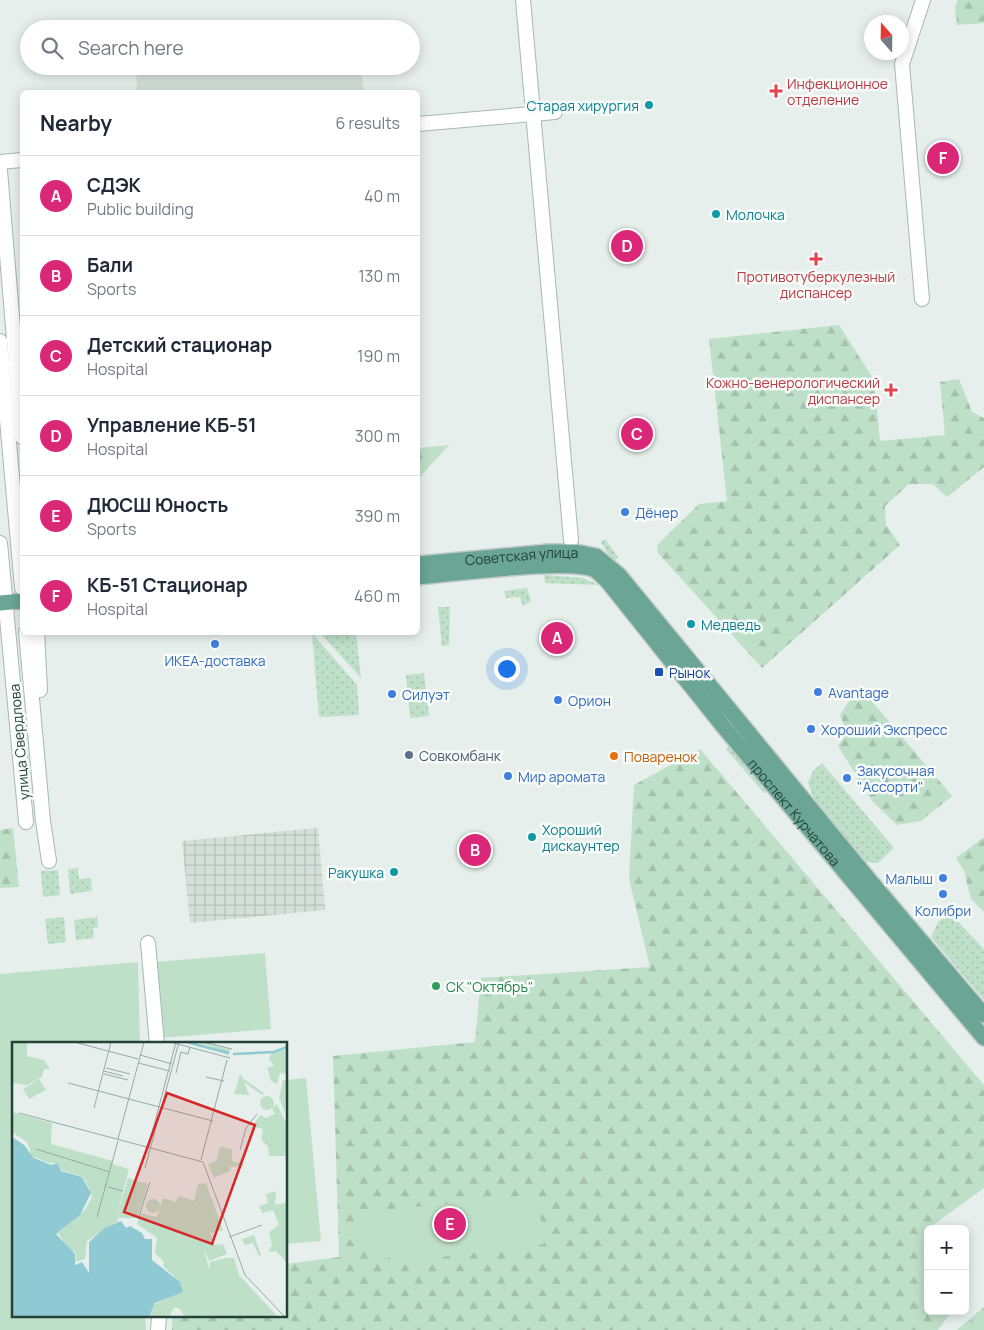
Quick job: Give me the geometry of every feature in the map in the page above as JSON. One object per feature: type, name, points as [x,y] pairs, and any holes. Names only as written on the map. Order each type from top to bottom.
[{"type":"main road","name":"Советская улица","points":[[420,577],[548,559],[576,552],[597,552],[614,579]]},
{"type":"main road","points":[[585,568],[597,552]]},
{"type":"main road","name":"Советская улица","points":[[420,564],[548,559],[595,570],[614,579]]},
{"type":"main road","name":"проспект Курчатова","points":[[614,579],[735,715],[870,882],[984,1015]]},
{"type":"main road","name":"проспект Курчатова","points":[[614,579],[723,726],[984,1038]]},
{"type":"main road","points":[[3,603],[20,601]]},
{"type":"main road","points":[[3,603],[20,607]]},
{"type":"main road","points":[[723,726],[735,715]]},
{"type":"street","points":[[523,0],[571,540]]},
{"type":"street","points":[[922,299],[902,64],[923,0]]},
{"type":"street","points":[[420,124],[555,112]]},
{"type":"street","points":[[0,162],[20,160]]},
{"type":"street","points":[[0,170],[20,413]]},
{"type":"street","points":[[0,341],[20,566]]},
{"type":"street","name":"улица Свердлова","points":[[0,543],[3,603],[26,822]]},
{"type":"street","points":[[26,635],[43,821],[49,861]]},
{"type":"street","name":"улица Свердлова","points":[[37,635],[49,820]]},
{"type":"street","points":[[148,944],[157,1042]]},
{"type":"shaded area","points":[[136,75],[362,75],[364,90],[137,90]]},
{"type":"shaded area","points":[[318,828],[325,910],[190,923],[182,841]]},
{"type":"green space","points":[[958,0],[984,0],[984,23],[957,25],[955,7]]},
{"type":"green space","points":[[839,325],[874,380],[880,441],[945,435],[940,382],[959,379],[972,412],[984,418],[984,467],[947,497],[933,484],[909,484],[885,506],[886,525],[900,545],[762,668],[658,553],[657,545],[699,504],[727,501],[709,339]]},
{"type":"green space","points":[[449,445],[420,477],[420,448]]},
{"type":"green space","points":[[605,539],[618,557],[613,563],[601,542]]},
{"type":"green space","points":[[544,575],[583,578],[599,585],[545,583]]},
{"type":"green space","points":[[527,588],[531,601],[523,606],[520,597],[506,598],[504,591]]},
{"type":"green space","points":[[438,607],[450,607],[449,645],[442,646]]},
{"type":"green space","points":[[312,635],[357,685],[359,715],[319,717]]},
{"type":"green space","points":[[322,635],[356,635],[361,678]]},
{"type":"green space","points":[[424,673],[429,716],[410,718],[406,675]]},
{"type":"green space","points":[[859,686],[952,796],[921,821],[897,825],[873,802],[838,746],[847,733],[840,715]]},
{"type":"green space","points":[[733,743],[771,787],[764,793],[726,749]]},
{"type":"green space","points":[[700,749],[984,1085],[984,1188],[933,1225],[924,1225],[924,1315],[949,1315],[938,1330],[172,1330],[172,1318],[288,1318],[288,1264],[339,1257],[333,1056],[475,1042],[481,978],[650,967],[629,879],[634,785]]},
{"type":"green space","points":[[822,763],[894,848],[878,863],[866,862],[814,799],[808,783],[813,771]]},
{"type":"green space","points":[[13,828],[19,887],[0,888],[0,830]]},
{"type":"green space","points":[[984,837],[984,912],[971,899],[964,871],[956,858]]},
{"type":"green space","points":[[78,868],[79,879],[91,878],[92,891],[70,894],[68,869]]},
{"type":"green space","points":[[58,870],[60,895],[43,897],[41,871]]},
{"type":"green space","points":[[950,913],[984,949],[984,1000],[931,937],[938,922]]},
{"type":"green space","points":[[64,917],[66,942],[48,944],[45,919]]},
{"type":"green space","points":[[97,917],[98,927],[93,928],[94,938],[76,940],[74,920]]},
{"type":"green space","points":[[265,953],[271,1029],[161,1038],[155,962]]},
{"type":"green space","points":[[138,962],[140,1042],[12,1042],[12,1318],[145,1318],[146,1330],[0,1330],[0,974]]},
{"type":"green space","points":[[306,1078],[321,1241],[288,1244],[288,1080]]},
{"type":"green space","points":[[521,1196],[533,1203],[540,1215],[544,1244],[403,1262],[384,1256],[372,1249],[363,1240],[359,1232],[358,1213]]},
{"type":"green space","points":[[984,1307],[984,1330],[957,1330]]},
{"type":"place","name":"Инфекционное отделение","points":[[776,91]]},
{"type":"place","name":"Старая хирургия","points":[[649,105]]},
{"type":"place","name":"КБ-51 Стационар","points":[[943,158]]},
{"type":"place","name":"Молочка","points":[[716,214]]},
{"type":"place","name":"Управление КБ-51","points":[[627,246]]},
{"type":"place","name":"Противотуберкулезный диспансер","points":[[816,259]]},
{"type":"place","name":"Кожно-венерологический диспансер","points":[[891,390]]},
{"type":"place","name":"Детский стационар","points":[[637,434]]},
{"type":"place","name":"Дёнер","points":[[625,512]]},
{"type":"place","name":"Медведь","points":[[691,624]]},
{"type":"place","name":"СДЭК","points":[[557,638]]},
{"type":"place","name":"ИКЕА-доставка","points":[[215,644]]},
{"type":"place","name":"Рынок","points":[[659,672]]},
{"type":"place","name":"Avantage","points":[[818,692]]},
{"type":"place","name":"Силуэт","points":[[392,694]]},
{"type":"place","name":"Орион","points":[[558,700]]},
{"type":"place","name":"Хороший Экспресс","points":[[811,729]]},
{"type":"place","name":"Совкомбанк","points":[[409,755]]},
{"type":"place","name":"Поваренок","points":[[614,756]]},
{"type":"place","name":"Мир аромата","points":[[508,776]]},
{"type":"place","name":"Закусочная \"Ассорти\"","points":[[847,778]]},
{"type":"place","name":"Хороший дискаунтер","points":[[532,837]]},
{"type":"place","name":"Бали","points":[[475,850]]},
{"type":"place","name":"Ракушка","points":[[394,872]]},
{"type":"place","name":"Малыш","points":[[943,878]]},
{"type":"place","name":"Колибри","points":[[943,894]]},
{"type":"place","name":"СК \"Октябрь\"","points":[[436,986]]},
{"type":"place","name":"ДЮСШ Юность","points":[[450,1224]]}]
